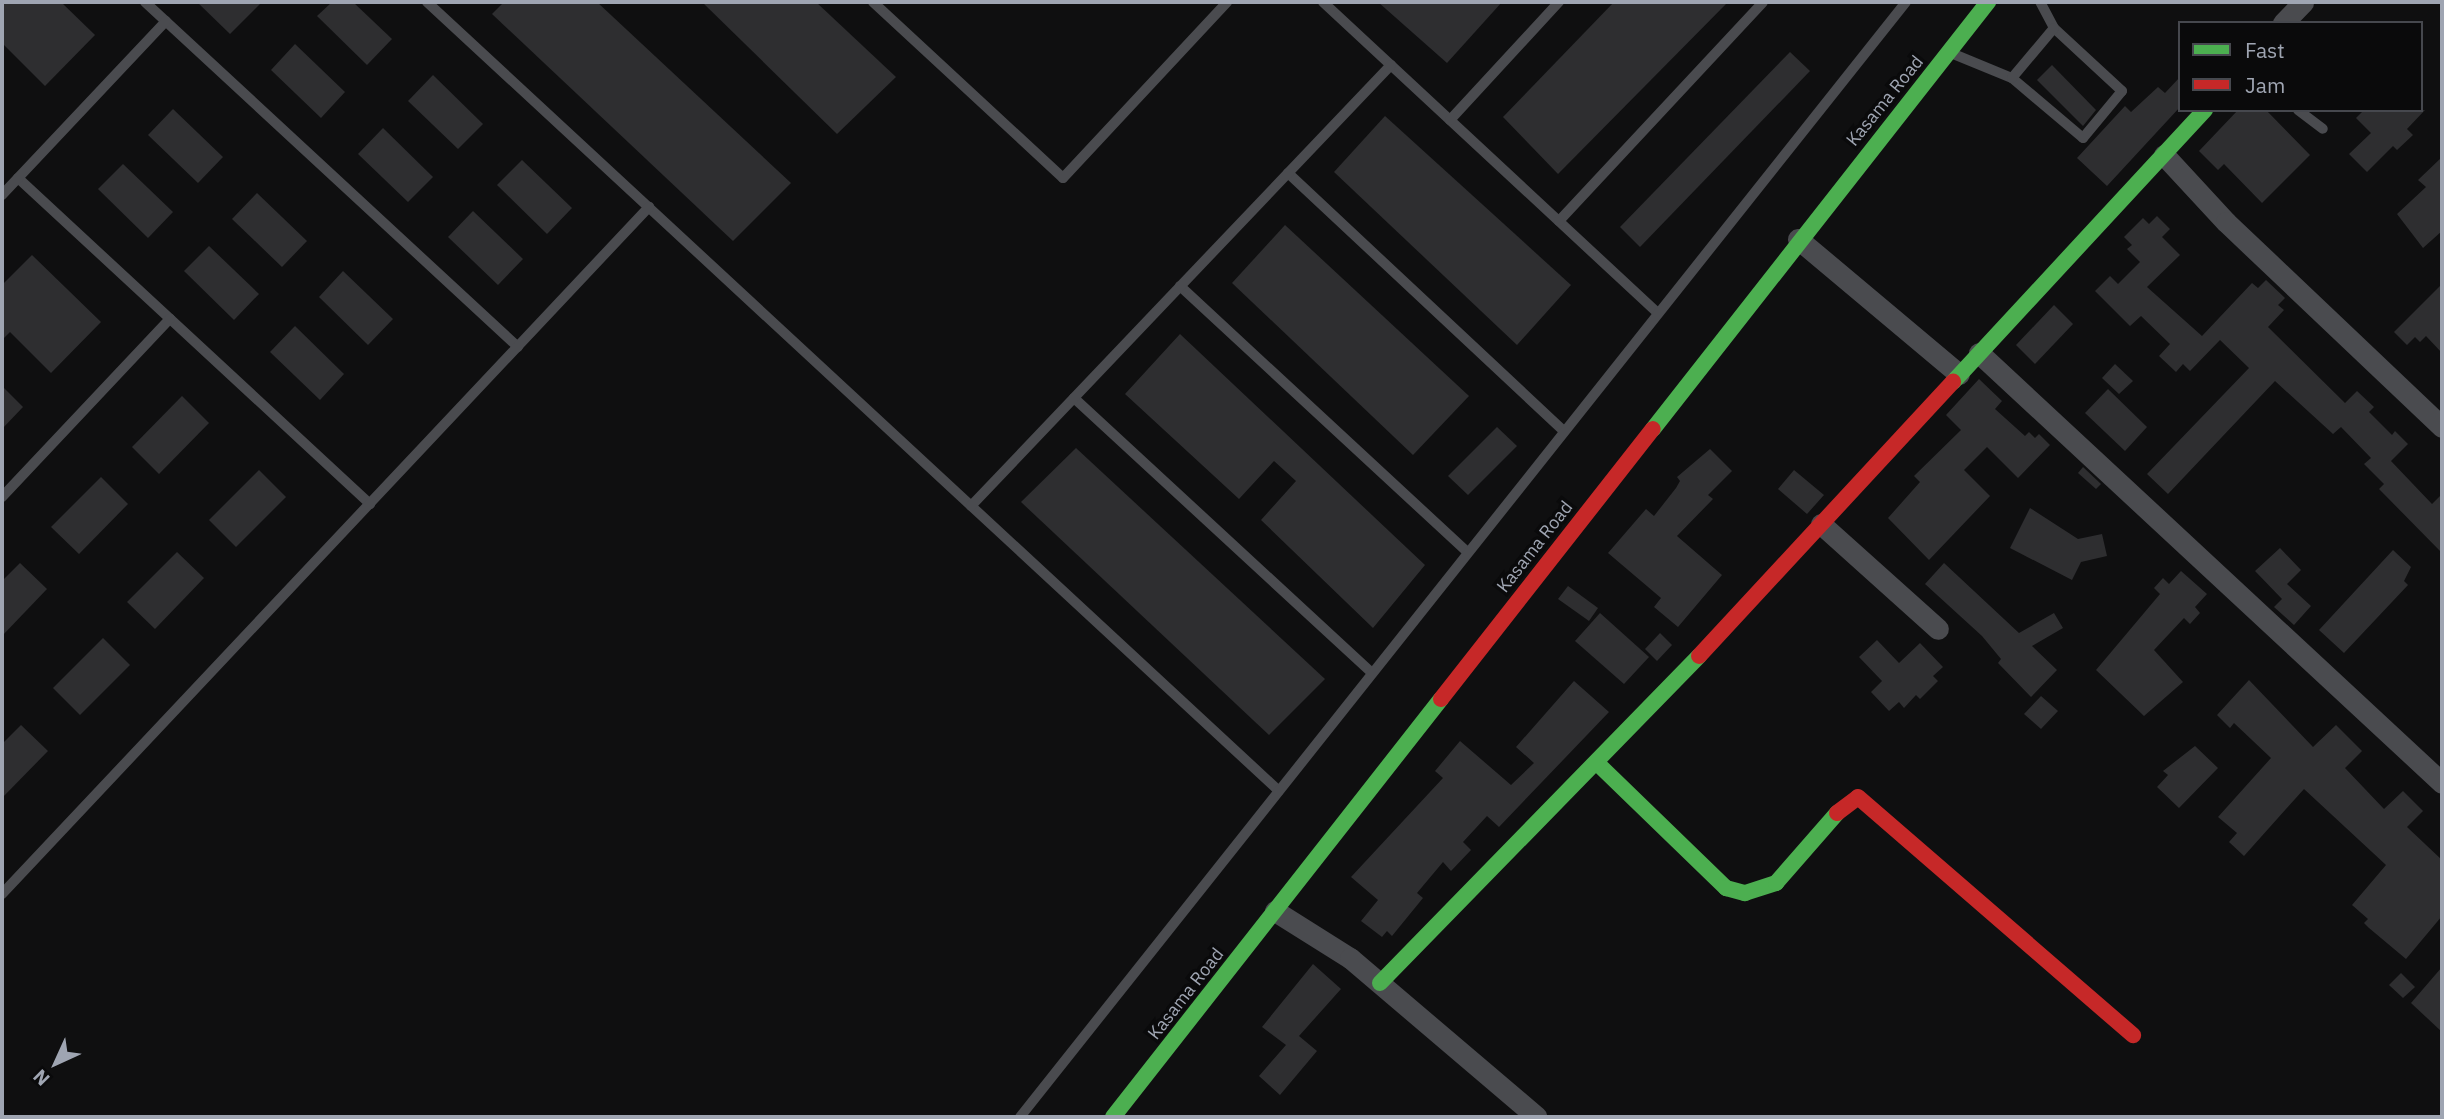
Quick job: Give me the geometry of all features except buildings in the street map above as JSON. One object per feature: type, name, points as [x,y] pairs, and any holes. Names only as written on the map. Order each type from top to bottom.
[{"type":"street","name":"Kasama Road","points":[[1113,1117],[1798,239],[1988,2]]},
{"type":"street","points":[[2285,21],[2303,2]]},
{"type":"street","points":[[1380,983],[1597,763],[2203,112]]},
{"type":"street","points":[[2164,155],[2226,222],[2442,427]]},
{"type":"street","points":[[1798,239],[1959,374]]},
{"type":"street","points":[[1979,353],[2442,783]]},
{"type":"street","points":[[1821,524],[1938,629]]},
{"type":"street","points":[[1597,763],[1726,888],[1745,893],[1776,883],[1847,801],[1858,797],[2133,1035]]},
{"type":"street","points":[[1275,911],[1350,958],[1537,1117]]},
{"type":"lane","points":[[145,2],[518,346]]},
{"type":"lane","points":[[427,2],[1279,791]]},
{"type":"lane","points":[[873,2],[1063,177],[1227,2]]},
{"type":"lane","points":[[1323,2],[1657,312]]},
{"type":"lane","points":[[1450,120],[1559,2]]},
{"type":"lane","points":[[1559,221],[1763,2]]},
{"type":"lane","points":[[1020,1117],[1466,552],[1906,2]]},
{"type":"lane","points":[[1949,52],[2012,78],[2083,138],[2122,91],[2054,28],[2040,2]]},
{"type":"lane","points":[[2,195],[166,21]]},
{"type":"lane","points":[[2012,78],[2054,28]]},
{"type":"lane","points":[[971,506],[1391,65]]},
{"type":"lane","points":[[2301,112],[2323,128]]},
{"type":"lane","points":[[1288,173],[1563,430]]},
{"type":"lane","points":[[18,178],[370,504]]},
{"type":"lane","points":[[2,894],[649,207]]},
{"type":"lane","points":[[1180,286],[1466,552]]},
{"type":"lane","points":[[2,497],[170,319]]},
{"type":"lane","points":[[1074,398],[1372,673]]},
{"type":"traffic: fast","points":[[1653,429],[1988,2]]},
{"type":"traffic: fast","points":[[1953,382],[2203,112]]},
{"type":"traffic: fast","points":[[1380,983],[1699,656]]},
{"type":"traffic: fast","points":[[1113,1117],[1441,699]]},
{"type":"traffic: fast","points":[[1597,763],[1726,888],[1745,893],[1776,883],[1837,813]]},
{"type":"traffic: jam","points":[[1699,656],[1953,382]]},
{"type":"traffic: jam","points":[[1441,699],[1653,429]]},
{"type":"traffic: jam","points":[[1837,813],[1858,797],[2133,1035]]}]
